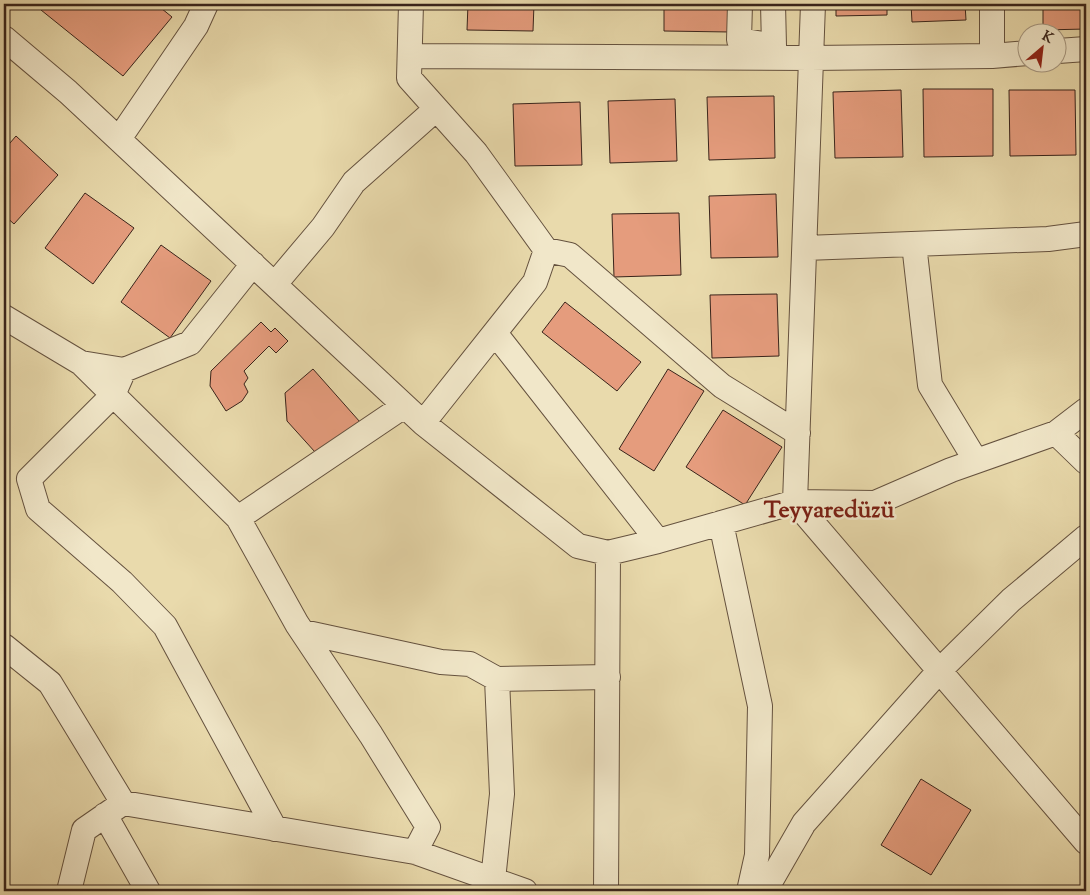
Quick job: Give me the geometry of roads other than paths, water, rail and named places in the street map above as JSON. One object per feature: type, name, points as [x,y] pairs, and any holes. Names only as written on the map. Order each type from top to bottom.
[{"type":"street","points":[[119,139],[196,26],[206,4]]},
{"type":"street","points":[[411,4],[409,78],[476,153],[546,250],[570,255],[722,386],[798,433]]},
{"type":"street","points":[[740,4],[739,40],[774,46],[773,4]]},
{"type":"street","points":[[813,4],[796,502],[1086,842]]},
{"type":"street","points":[[992,4],[992,56]]},
{"type":"street","points":[[4,38],[68,92],[422,423],[578,546],[608,553],[658,541],[796,502],[875,503],[951,470],[1056,433],[1086,410]]},
{"type":"street","points":[[1068,50],[1086,49]]},
{"type":"street","points":[[410,56],[811,58],[992,56],[1018,54]]},
{"type":"street","points":[[275,284],[323,227],[354,182],[436,109]]},
{"type":"street","points":[[804,248],[1048,239],[1086,234]]},
{"type":"street","points":[[914,244],[930,385],[976,461]]},
{"type":"street","points":[[422,423],[535,282],[546,250]]},
{"type":"street","points":[[81,363],[124,370],[190,343],[253,264]]},
{"type":"street","points":[[4,317],[81,363],[238,518],[303,632],[371,735],[428,827],[415,852]]},
{"type":"street","points":[[494,333],[658,541]]},
{"type":"street","points":[[124,370],[113,395],[29,479],[38,509],[122,582],[165,626],[275,829]]},
{"type":"street","points":[[238,518],[404,406]]},
{"type":"street","points":[[1056,433],[1086,462]]},
{"type":"street","points":[[721,523],[760,706],[757,856],[749,891]]},
{"type":"street","points":[[765,891],[804,822],[940,670],[1011,600],[1086,537]]},
{"type":"street","points":[[606,891],[608,553]]},
{"type":"street","points":[[303,632],[441,662],[470,664],[497,679],[608,677]]},
{"type":"street","points":[[4,646],[50,684],[114,809],[148,891]]},
{"type":"street","points":[[493,880],[502,794],[497,679]]},
{"type":"street","points":[[69,891],[84,830],[114,809],[275,829],[415,852],[525,891]]},
{"type":"district","name":"Teyyaredüzü","points":[[829,509]]}]
